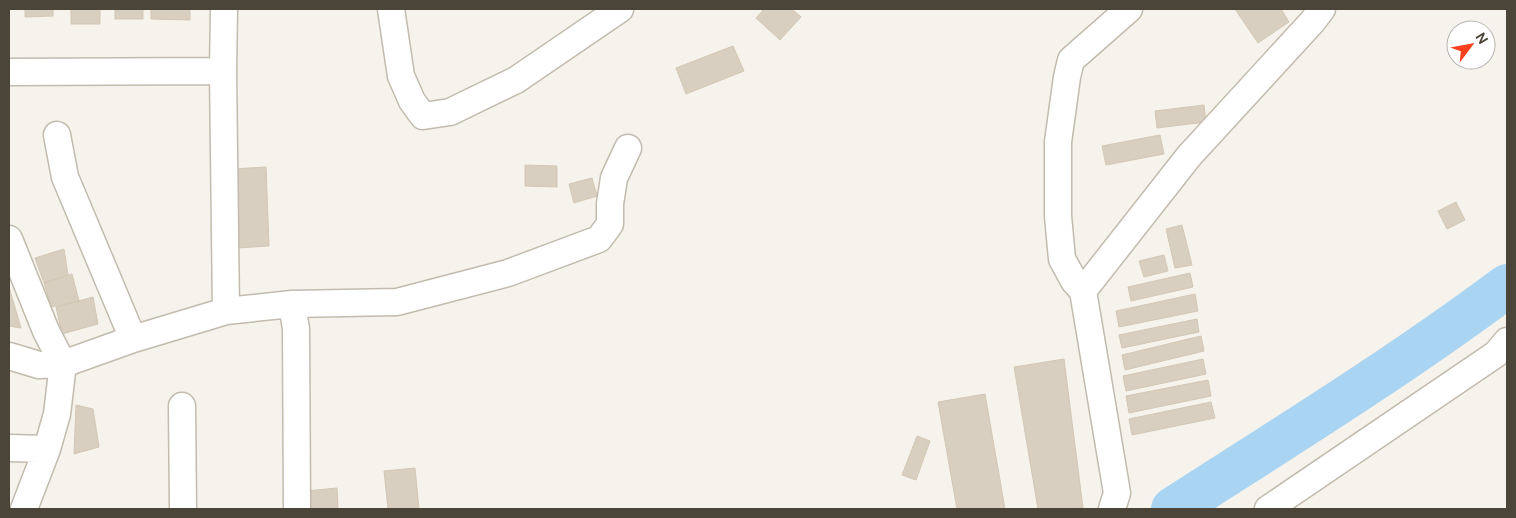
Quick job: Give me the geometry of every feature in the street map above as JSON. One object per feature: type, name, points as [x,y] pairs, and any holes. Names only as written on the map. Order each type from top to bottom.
[{"type":"street","points":[[224,9],[226,311]]},
{"type":"street","points":[[391,9],[401,76],[412,101],[423,116],[450,112],[516,80],[620,9]]},
{"type":"street","points":[[1112,509],[1117,492],[1083,291],[1074,281],[1062,259],[1058,216],[1058,142],[1071,60],[1129,9]]},
{"type":"street","points":[[1083,291],[1189,156],[1322,9]]},
{"type":"street","points":[[9,72],[223,70]]},
{"type":"street","points":[[57,135],[65,177],[133,340]]},
{"type":"street","points":[[9,356],[39,365],[63,364],[226,311],[292,304],[397,302],[508,273],[599,239],[610,224],[610,204],[614,178],[628,148]]},
{"type":"street","points":[[9,239],[46,331],[63,364],[57,414],[47,449],[24,509]]},
{"type":"street","points":[[292,304],[296,329],[297,509]]},
{"type":"street","points":[[1268,509],[1496,354],[1507,341]]},
{"type":"street","points":[[182,406],[183,509]]},
{"type":"street","points":[[9,448],[47,449]]},
{"type":"building","points":[[25,9],[53,9],[53,16],[25,17]]},
{"type":"building","points":[[71,9],[100,9],[100,24],[71,24]]},
{"type":"building","points":[[115,9],[143,9],[143,19],[115,19]]},
{"type":"building","points":[[151,9],[190,9],[190,20],[151,19]]},
{"type":"building","points":[[764,9],[792,9],[801,17],[780,40],[756,18]]},
{"type":"building","points":[[1235,9],[1281,9],[1289,22],[1258,43]]},
{"type":"building","points":[[733,46],[744,71],[686,94],[676,68]]},
{"type":"building","points":[[1204,105],[1206,122],[1157,128],[1155,111]]},
{"type":"building","points":[[1160,135],[1164,154],[1106,165],[1102,146]]},
{"type":"building","points":[[525,165],[557,166],[557,187],[525,186]]},
{"type":"building","points":[[266,167],[269,246],[237,248],[233,169]]},
{"type":"building","points":[[592,178],[597,196],[574,203],[569,184]]},
{"type":"building","points":[[1456,202],[1465,220],[1447,229],[1438,211]]},
{"type":"building","points":[[1182,225],[1192,265],[1175,268],[1166,229]]},
{"type":"building","points":[[64,249],[68,275],[44,283],[35,258]]},
{"type":"building","points":[[1164,255],[1168,271],[1144,277],[1139,261]]},
{"type":"building","points":[[1190,273],[1193,287],[1131,301],[1128,287]]},
{"type":"building","points":[[72,274],[79,301],[51,307],[44,283]]},
{"type":"building","points":[[9,287],[21,328],[9,326]]},
{"type":"building","points":[[1195,294],[1198,311],[1119,327],[1116,311]]},
{"type":"building","points":[[93,297],[98,324],[62,334],[56,307]]},
{"type":"building","points":[[1197,319],[1199,332],[1122,348],[1119,335]]},
{"type":"building","points":[[1201,336],[1204,351],[1125,370],[1122,355]]},
{"type":"building","points":[[1064,359],[1083,508],[1038,509],[1014,367]]},
{"type":"building","points":[[1203,359],[1206,374],[1126,391],[1123,376]]},
{"type":"building","points":[[1208,380],[1211,396],[1129,413],[1126,396]]},
{"type":"building","points":[[985,394],[1005,509],[957,509],[938,402]]},
{"type":"building","points":[[1211,402],[1215,418],[1132,435],[1129,419]]},
{"type":"building","points":[[76,405],[93,409],[99,447],[74,454]]},
{"type":"building","points":[[917,436],[930,441],[916,480],[902,475]]},
{"type":"building","points":[[415,468],[419,509],[388,509],[384,471]]},
{"type":"building","points":[[337,488],[338,509],[307,509],[306,491]]},
{"type":"waterway","points":[[1173,509],[1384,373],[1507,286]]}]
